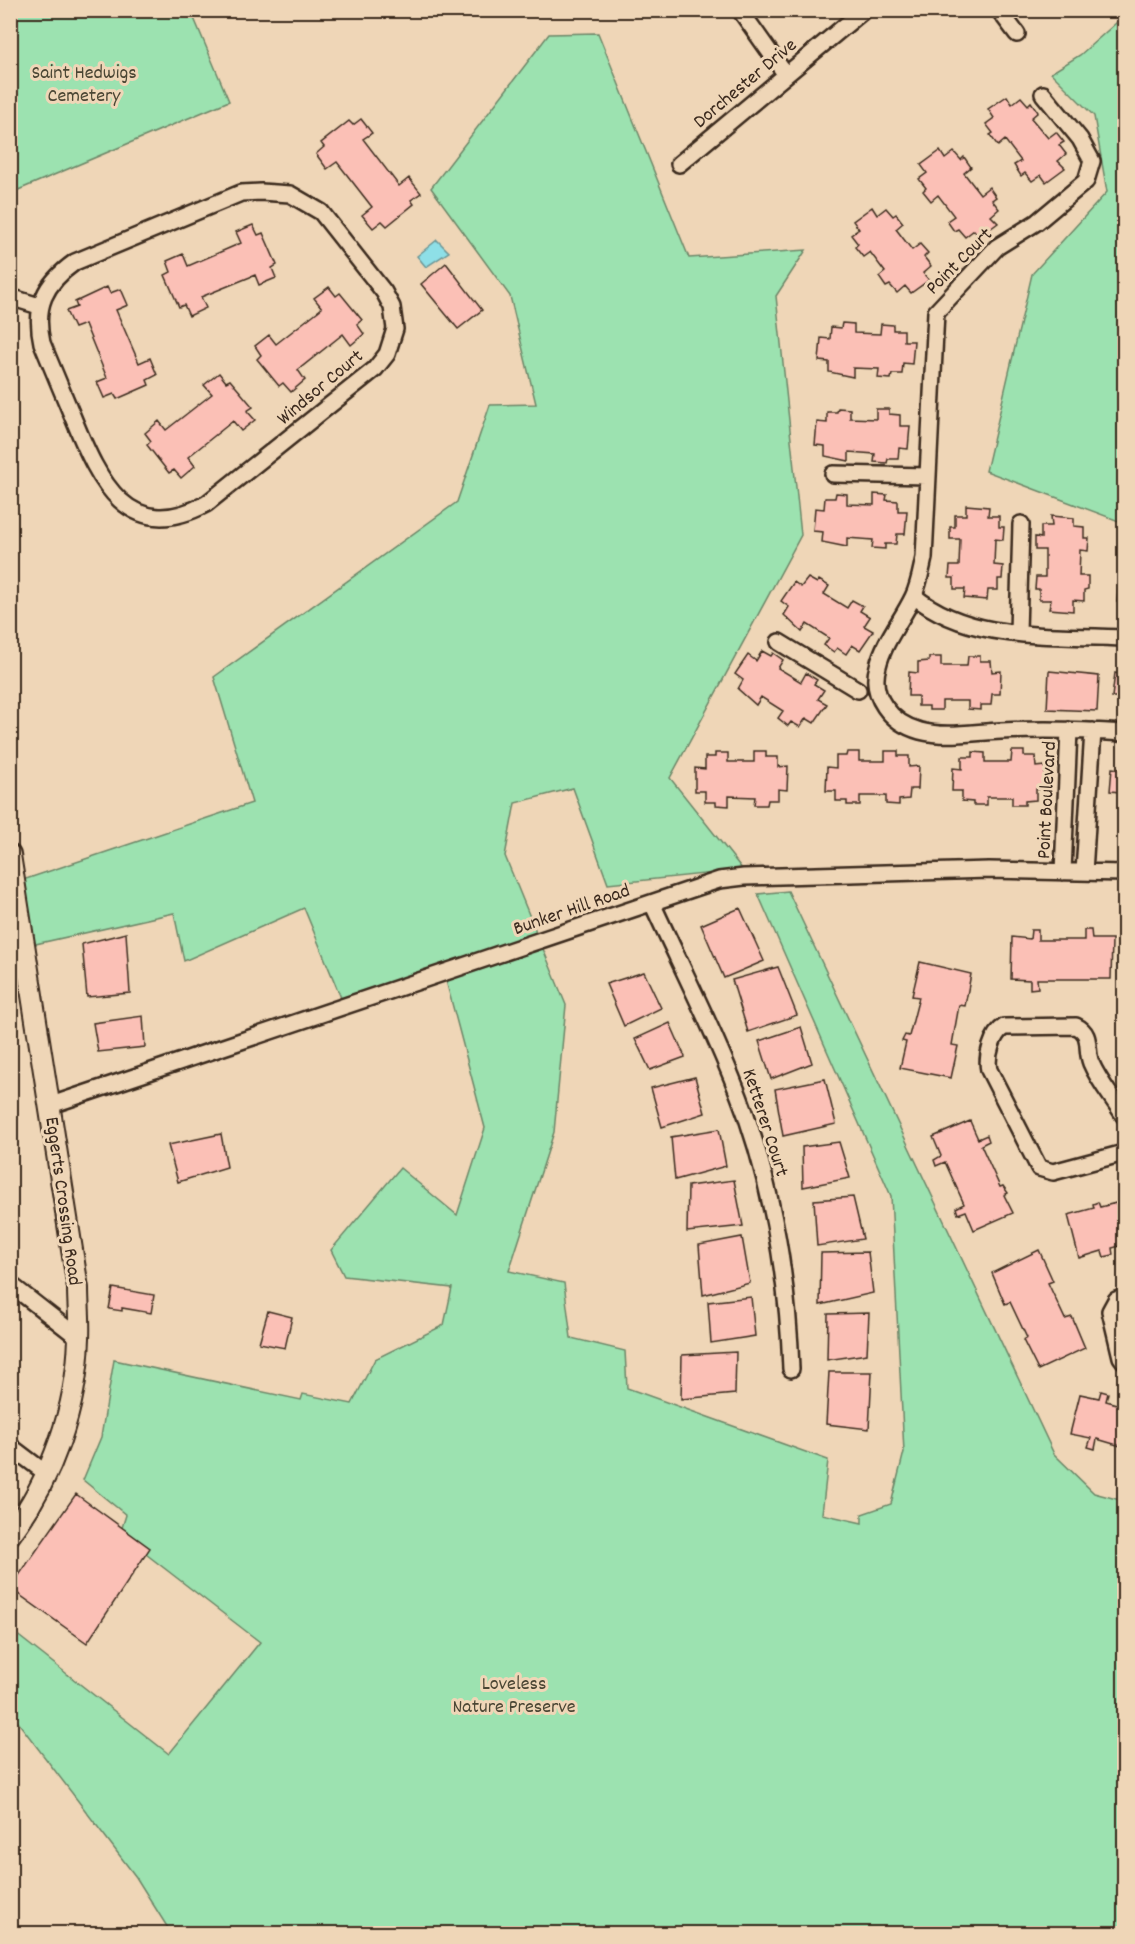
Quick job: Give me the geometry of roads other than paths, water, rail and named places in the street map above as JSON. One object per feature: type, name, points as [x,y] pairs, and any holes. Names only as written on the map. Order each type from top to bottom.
[{"type":"street","points":[[740,10],[786,75]]},
{"type":"street","name":"Dorchester Drive","points":[[679,164],[864,10]]},
{"type":"street","points":[[999,10],[1017,34]]},
{"type":"street","name":"Point Court","points":[[1043,94],[1080,139],[1092,160],[1086,181],[1037,222],[997,247],[936,312],[924,558],[914,596],[878,666],[878,693],[891,716],[919,731],[938,734],[1069,730],[1125,733]]},
{"type":"street","name":"Windsor Court","points":[[276,192],[290,194],[321,212],[384,292],[392,307],[395,329],[387,354],[375,369],[206,504],[188,513],[158,516],[127,507],[118,500],[93,468],[42,343],[38,324],[39,306],[53,281],[75,262],[240,193],[276,192]]},
{"type":"street","points":[[10,297],[39,306]]},
{"type":"street","points":[[833,474],[927,477]]},
{"type":"street","points":[[1018,632],[1021,524]]},
{"type":"street","points":[[914,596],[944,616],[987,630],[1125,638]]},
{"type":"street","points":[[780,642],[858,690]]},
{"type":"street","name":"Point Boulevard","points":[[1062,872],[1069,730]]},
{"type":"street","points":[[1084,872],[1093,731]]},
{"type":"street","name":"Eggerts Crossing Road","points":[[10,855],[15,909],[51,1105],[78,1288],[79,1338],[69,1411],[47,1474],[10,1535]]},
{"type":"street","name":"Bunker Hill Road","points":[[51,1105],[719,880],[744,877],[989,870],[1125,873]]},
{"type":"street","name":"Ketterer Court","points":[[652,903],[725,1063],[759,1160],[778,1238],[786,1293],[791,1369]]},
{"type":"street","points":[[1125,1116],[1091,1062],[1087,1035],[1083,1029],[1076,1026],[1025,1026],[1004,1027],[998,1030],[987,1064],[989,1071],[1040,1168],[1053,1172],[1125,1153]]},
{"type":"street","points":[[10,1284],[79,1338]]},
{"type":"street","points":[[1125,1297],[1116,1300],[1110,1311],[1120,1357],[1125,1361]]},
{"type":"street","points":[[10,1446],[47,1474]]},
{"type":"water","points":[[437,240],[449,252],[426,267],[417,256]]},
{"type":"park label","name":"Saint Hedwigs Cemetery","points":[[84,82]]},
{"type":"park label","name":"Loveless Nature Preserve","points":[[514,1694]]}]
